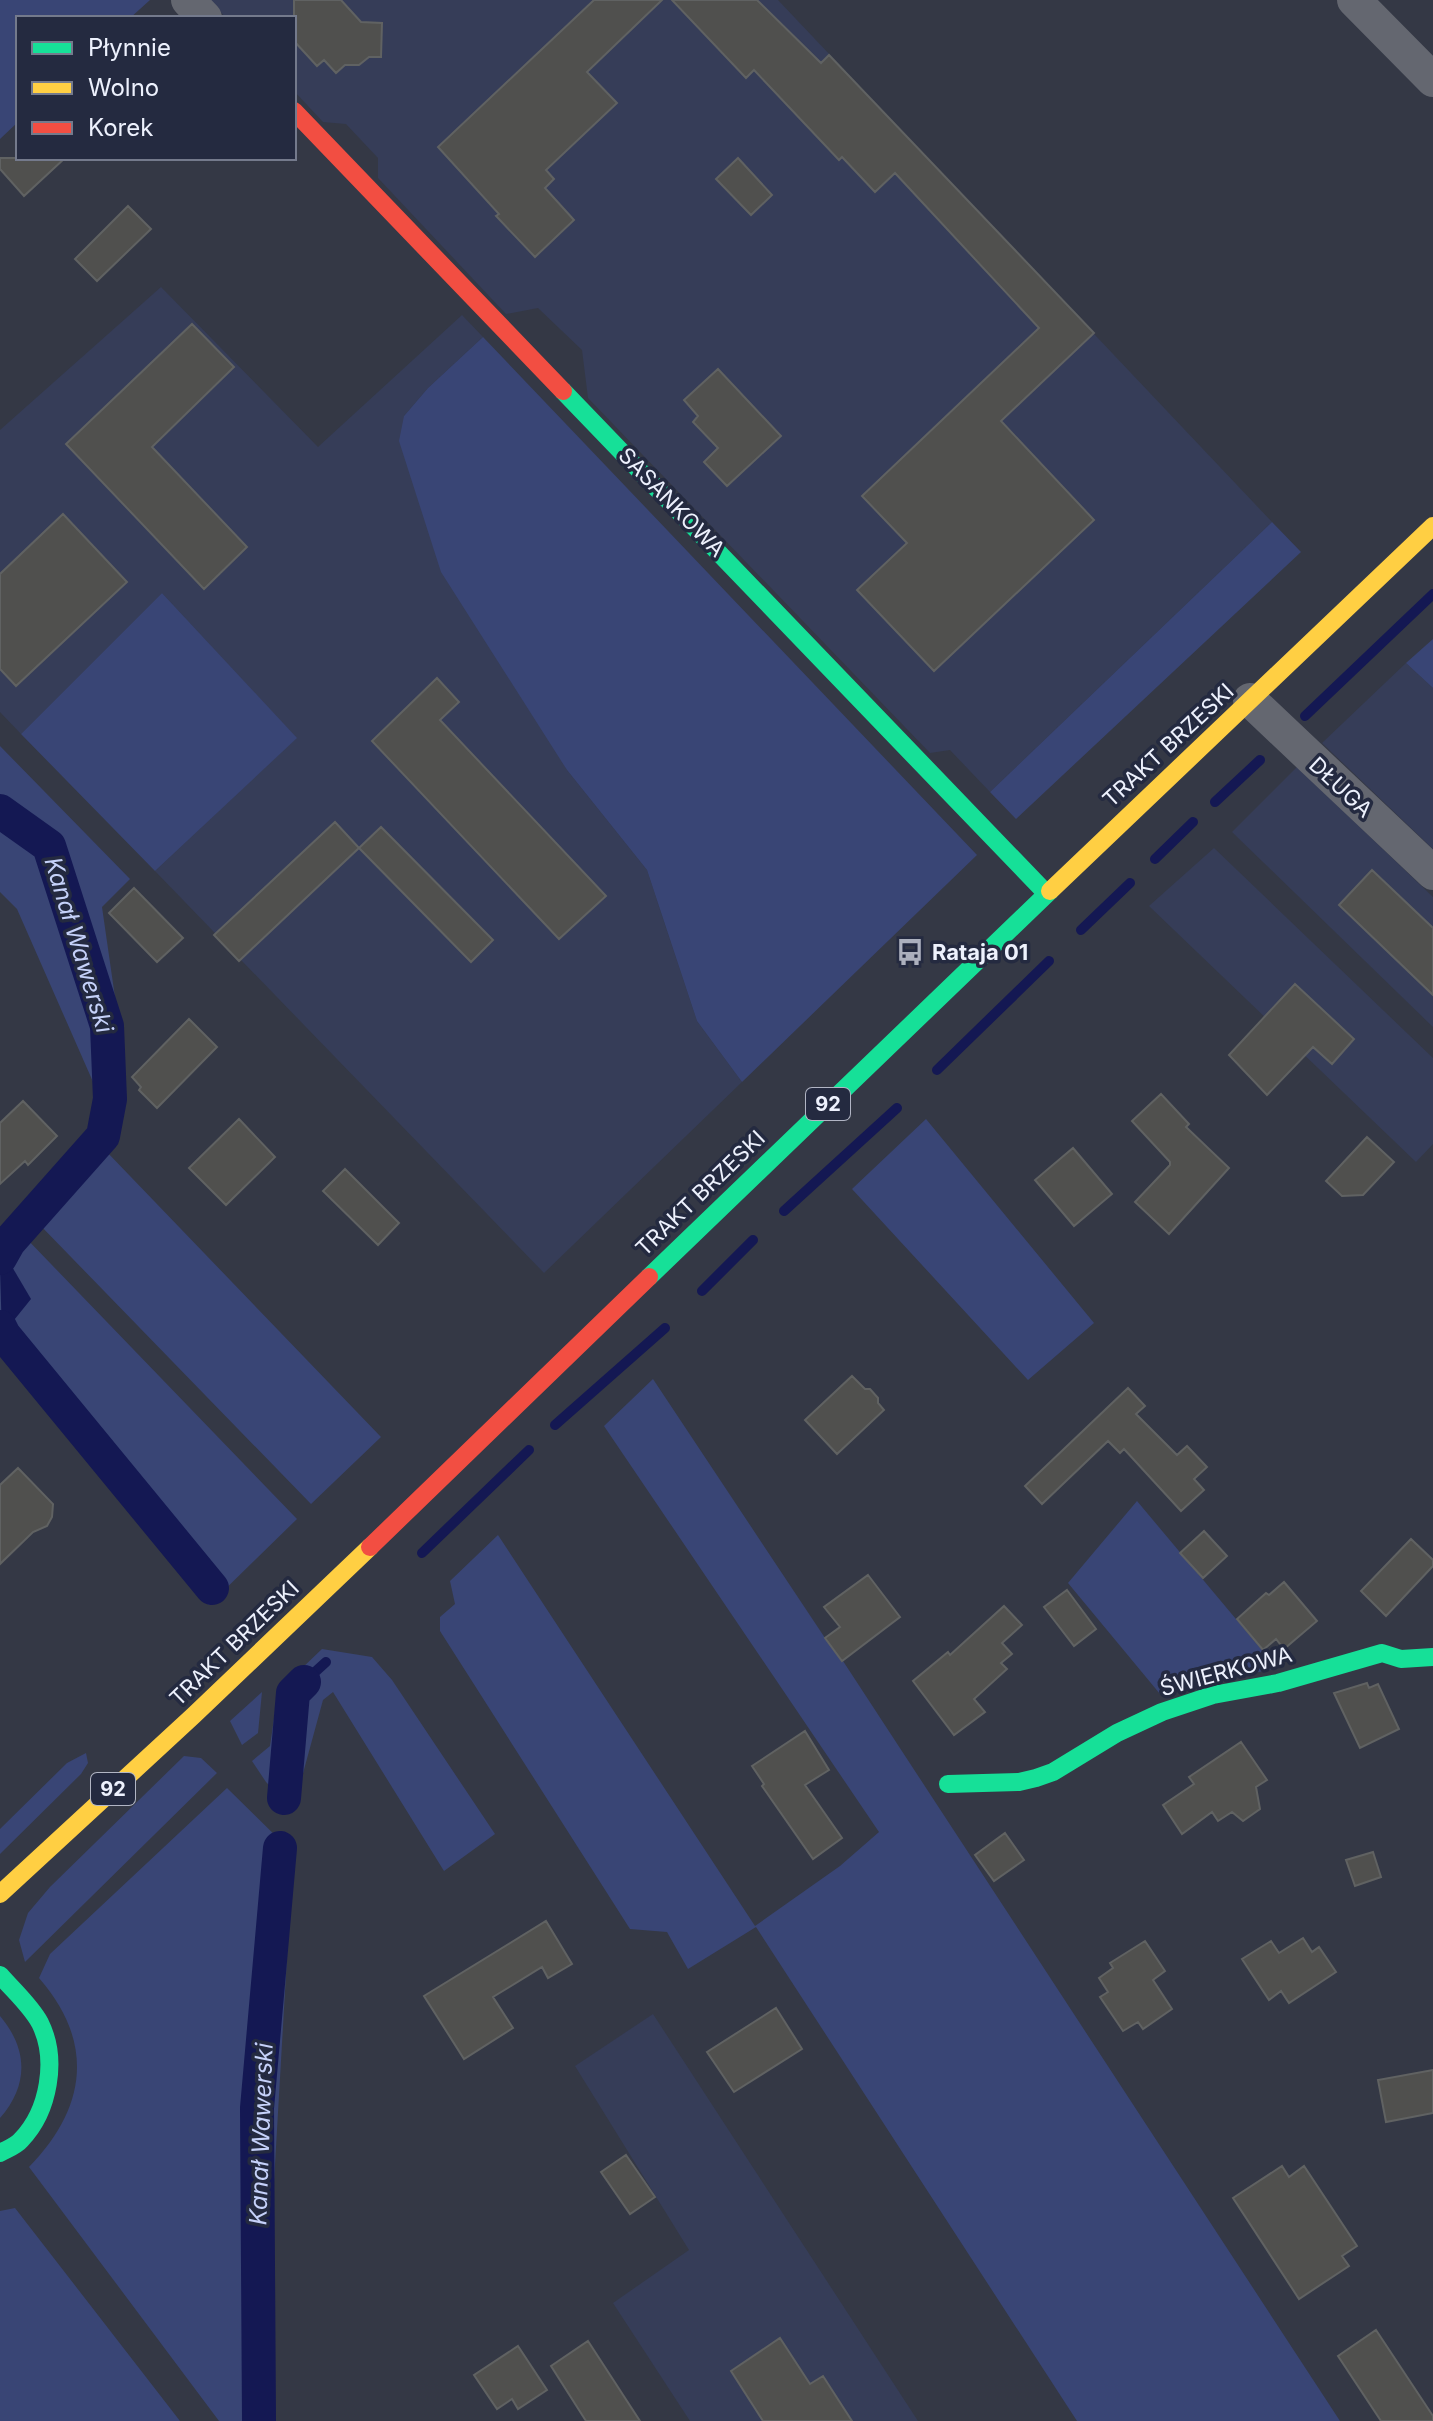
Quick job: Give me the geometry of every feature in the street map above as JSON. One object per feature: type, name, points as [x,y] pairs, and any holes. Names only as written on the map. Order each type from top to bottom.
[{"type":"main road","name":"SASANKOWA","points":[[296,113],[1047,894]]},
{"type":"main road","name":"TRAKT BRZESKI","points":[[0,1894],[379,1539],[1433,526]]},
{"type":"main road","name":"ŚWIERKOWA","points":[[948,1784],[1019,1782],[1036,1778],[1053,1772],[1117,1733],[1162,1712],[1213,1695],[1278,1683],[1382,1653],[1401,1659],[1433,1657]]},
{"type":"main road","points":[[0,1975],[39,2021],[49,2048],[48,2081],[32,2127],[19,2143],[0,2153]]},
{"type":"street","points":[[188,0],[203,16]]},
{"type":"street","points":[[1354,0],[1433,80]]},
{"type":"street","name":"DŁUGA","points":[[1250,700],[1433,873]]},
{"type":"shaded area","points":[[0,0],[150,0],[132,16],[16,16],[16,124],[0,139]]},
{"type":"shaded area","points":[[210,0],[778,0],[1272,522],[990,792],[950,750],[930,753],[588,398],[582,350],[538,308],[506,314],[378,178],[378,158],[346,124],[323,122],[296,93],[296,16],[224,16]]},
{"type":"shaded area","points":[[161,287],[318,447],[462,315],[483,337],[428,388],[404,416],[567,770],[647,870],[697,1021],[742,1082],[544,1273],[155,871],[296,738],[162,593],[21,734],[0,712],[0,430]]},
{"type":"shaded area","points":[[483,337],[977,855],[742,1082],[697,1021],[647,870],[567,770],[441,572],[399,441],[404,416],[428,388]]},
{"type":"shaded area","points":[[1272,522],[1301,552],[1016,819],[990,792]]},
{"type":"shaded area","points":[[162,593],[297,738],[155,871],[21,734]]},
{"type":"shaded area","points":[[1433,639],[1433,688],[1406,663]]},
{"type":"shaded area","points":[[1406,663],[1433,688],[1433,849],[1322,743]]},
{"type":"shaded area","points":[[0,746],[130,879],[102,907],[118,1018],[116,1138],[105,1150],[381,1437],[311,1504],[37,1222],[24,1236],[297,1519],[209,1605],[0,1356],[0,1233],[93,1136],[101,1100],[17,909],[0,892]]},
{"type":"shaded area","points":[[1297,767],[1433,897],[1433,1027],[1232,832]]},
{"type":"shaded area","points":[[1214,848],[1433,1058],[1433,1144],[1416,1162],[1149,906]]},
{"type":"shaded area","points":[[926,1119],[1094,1323],[1028,1380],[852,1189]]},
{"type":"shaded area","points":[[11,1265],[31,1299],[2,1335],[0,1269]]},
{"type":"shaded area","points":[[653,1379],[843,1661],[1340,2421],[1077,2421],[756,1927],[688,1969],[667,1932],[630,1929],[440,1631],[440,1617],[455,1604],[450,1581],[498,1535],[755,1926],[840,1866],[879,1832],[604,1426]]},
{"type":"shaded area","points":[[1137,1501],[1277,1668],[1160,1694],[1068,1583]]},
{"type":"shaded area","points":[[322,1649],[372,1657],[392,1680],[495,1834],[444,1871],[333,1692],[323,1700],[293,1810],[266,1782],[252,1761],[270,1746],[278,1691]]},
{"type":"shaded area","points":[[262,1692],[258,1733],[242,1745],[230,1721]]},
{"type":"shaded area","points":[[86,1753],[88,1763],[81,1774],[0,1854],[0,1829],[67,1763]]},
{"type":"shaded area","points":[[184,1756],[201,1758],[217,1773],[25,1962],[19,1940],[28,1913],[50,1887]]},
{"type":"shaded area","points":[[227,1788],[293,1853],[274,2182],[274,2421],[219,2421],[29,2167],[63,2122],[77,2074],[76,2050],[69,2026],[57,2002],[39,1978],[50,1954]]},
{"type":"shaded area","points":[[653,2014],[918,2421],[690,2421],[613,2303],[689,2250],[575,2066]]},
{"type":"shaded area","points":[[0,2016],[16,2041],[21,2067],[16,2093],[0,2118]]},
{"type":"shaded area","points":[[15,2208],[180,2421],[0,2421],[0,2211]]},
{"type":"building","points":[[294,0],[341,0],[361,22],[382,23],[381,57],[369,57],[359,65],[345,65],[336,73],[324,60],[317,66],[296,43]]},
{"type":"building","points":[[594,0],[662,0],[587,72],[617,103],[546,170],[554,179],[545,188],[574,220],[535,257],[438,147]]},
{"type":"building","points":[[672,0],[757,0],[821,63],[829,55],[1094,333],[1001,421],[1094,520],[934,671],[857,590],[907,543],[862,496],[1039,328],[895,173],[875,192],[842,157],[839,160],[754,70],[746,78]]},
{"type":"building","points":[[0,158],[63,160],[24,196],[0,169]]},
{"type":"building","points":[[738,158],[772,195],[751,215],[716,179]]},
{"type":"building","points":[[128,206],[151,229],[97,281],[75,259]]},
{"type":"building","points":[[192,324],[234,367],[152,447],[247,547],[204,589],[66,444]]},
{"type":"building","points":[[718,369],[781,436],[727,486],[704,462],[718,448],[693,422],[698,416],[684,400]]},
{"type":"building","points":[[63,514],[127,582],[16,686],[0,669],[0,574]]},
{"type":"building","points":[[437,678],[459,702],[440,720],[606,896],[559,939],[372,741]]},
{"type":"building","points":[[335,822],[359,848],[239,961],[214,935]]},
{"type":"building","points":[[381,827],[493,940],[471,962],[359,848]]},
{"type":"building","points":[[1372,870],[1433,928],[1433,995],[1339,905]]},
{"type":"building","points":[[134,888],[183,938],[157,962],[109,913]]},
{"type":"building","points":[[1295,984],[1354,1039],[1332,1064],[1313,1047],[1267,1095],[1229,1055]]},
{"type":"building","points":[[189,1019],[217,1047],[157,1108],[139,1090],[141,1087],[132,1077]]},
{"type":"building","points":[[1161,1094],[1189,1124],[1186,1127],[1229,1168],[1169,1234],[1135,1202],[1170,1165],[1132,1121]]},
{"type":"building","points":[[23,1101],[57,1136],[28,1165],[25,1161],[0,1184],[0,1123]]},
{"type":"building","points":[[239,1119],[275,1157],[226,1205],[189,1168]]},
{"type":"building","points":[[1367,1137],[1394,1162],[1363,1195],[1342,1196],[1326,1181]]},
{"type":"building","points":[[1073,1148],[1112,1194],[1074,1226],[1035,1180]]},
{"type":"building","points":[[345,1169],[399,1223],[378,1245],[323,1191]]},
{"type":"building","points":[[852,1376],[865,1389],[870,1389],[884,1410],[837,1454],[805,1420]]},
{"type":"building","points":[[1128,1388],[1145,1406],[1136,1414],[1177,1455],[1187,1446],[1207,1467],[1194,1479],[1204,1490],[1181,1511],[1124,1449],[1120,1453],[1108,1441],[1042,1504],[1025,1486]]},
{"type":"building","points":[[18,1468],[53,1504],[52,1517],[47,1526],[33,1532],[0,1564],[0,1485]]},
{"type":"building","points":[[1204,1531],[1227,1556],[1203,1578],[1180,1553]]},
{"type":"building","points":[[1411,1539],[1433,1560],[1433,1566],[1386,1616],[1361,1591]]},
{"type":"building","points":[[868,1575],[900,1617],[842,1661],[825,1638],[840,1627],[824,1607]]},
{"type":"building","points":[[1284,1582],[1317,1621],[1284,1649],[1276,1639],[1263,1650],[1237,1619],[1266,1593],[1269,1595]]},
{"type":"building","points":[[1067,1590],[1096,1629],[1074,1646],[1044,1607]]},
{"type":"building","points":[[1004,1606],[1022,1625],[1002,1643],[1012,1654],[1001,1663],[1007,1669],[974,1699],[985,1712],[954,1735],[913,1681],[948,1652],[950,1655]]},
{"type":"building","points":[[1367,1683],[1369,1688],[1378,1684],[1399,1729],[1360,1748],[1334,1693]]},
{"type":"building","points":[[805,1731],[829,1770],[805,1785],[842,1838],[813,1859],[762,1786],[764,1784],[752,1766]]},
{"type":"building","points":[[1241,1742],[1267,1780],[1256,1787],[1260,1809],[1243,1821],[1232,1812],[1218,1821],[1212,1812],[1182,1834],[1163,1805],[1194,1784],[1189,1777]]},
{"type":"building","points":[[1005,1833],[1024,1860],[994,1881],[975,1855]]},
{"type":"building","points":[[1373,1852],[1381,1877],[1355,1886],[1346,1860]]},
{"type":"building","points":[[546,1921],[572,1964],[548,1978],[542,1967],[493,1997],[513,2028],[464,2059],[424,1996]]},
{"type":"building","points":[[1303,1938],[1312,1952],[1319,1947],[1336,1972],[1289,2003],[1281,1991],[1269,2000],[1242,1959],[1271,1941],[1279,1953]]},
{"type":"building","points":[[1145,1941],[1165,1971],[1153,1980],[1172,2009],[1143,2029],[1138,2022],[1123,2031],[1100,1997],[1108,1992],[1099,1978],[1113,1968],[1110,1963]]},
{"type":"building","points":[[776,2008],[802,2049],[734,2092],[707,2052]]},
{"type":"building","points":[[1433,2070],[1433,2113],[1386,2122],[1378,2080]]},
{"type":"building","points":[[626,2155],[655,2197],[630,2214],[601,2172]]},
{"type":"building","points":[[1282,2166],[1289,2177],[1304,2166],[1357,2246],[1342,2256],[1349,2266],[1299,2299],[1233,2198]]},
{"type":"building","points":[[1376,2330],[1433,2416],[1433,2421],[1381,2421],[1338,2356]]},
{"type":"building","points":[[780,2338],[810,2384],[823,2376],[852,2421],[763,2421],[731,2371]]},
{"type":"building","points":[[588,2341],[640,2421],[586,2421],[551,2366]]},
{"type":"building","points":[[518,2346],[547,2390],[518,2409],[512,2399],[497,2409],[474,2375]]},
{"type":"waterway","points":[[1305,716],[1433,594]]},
{"type":"waterway","points":[[1215,802],[1260,760]]},
{"type":"waterway","name":"Kanał Wawerski","points":[[0,811],[49,846],[107,1026],[110,1099],[103,1136],[9,1242],[0,1258]]},
{"type":"waterway","points":[[1155,859],[1193,822]]},
{"type":"waterway","points":[[1081,930],[1130,883]]},
{"type":"waterway","points":[[937,1070],[1049,961]]},
{"type":"waterway","points":[[784,1211],[897,1108]]},
{"type":"waterway","points":[[702,1291],[753,1240]]},
{"type":"waterway","name":"Kanał Wawerski","points":[[0,1327],[212,1588]]},
{"type":"waterway","points":[[555,1425],[665,1328]]},
{"type":"waterway","points":[[422,1553],[529,1450]]},
{"type":"waterway","points":[[304,1682],[326,1662]]},
{"type":"waterway","name":"Kanał Wawerski","points":[[284,1798],[293,1693],[304,1682]]},
{"type":"waterway","name":"Kanał Wawerski","points":[[259,2421],[257,2108],[280,1848]]},
{"type":"traffic: fast","points":[[563,391],[1047,894]]},
{"type":"traffic: fast","points":[[649,1277],[1050,891]]},
{"type":"traffic: fast","points":[[948,1784],[1019,1782],[1036,1778],[1053,1772],[1117,1733],[1162,1712],[1213,1695],[1278,1683],[1382,1653],[1401,1659],[1433,1657]]},
{"type":"traffic: fast","points":[[0,1975],[40,2023],[49,2052],[48,2084],[38,2115],[19,2142],[0,2153]]},
{"type":"traffic: slow","points":[[1050,891],[1433,526]]},
{"type":"traffic: slow","points":[[0,1894],[370,1547]]},
{"type":"traffic: jam","points":[[296,113],[563,391]]},
{"type":"traffic: jam","points":[[370,1547],[649,1277]]},
{"type":"place","name":"Rataja 01","points":[[910,952]]}]
